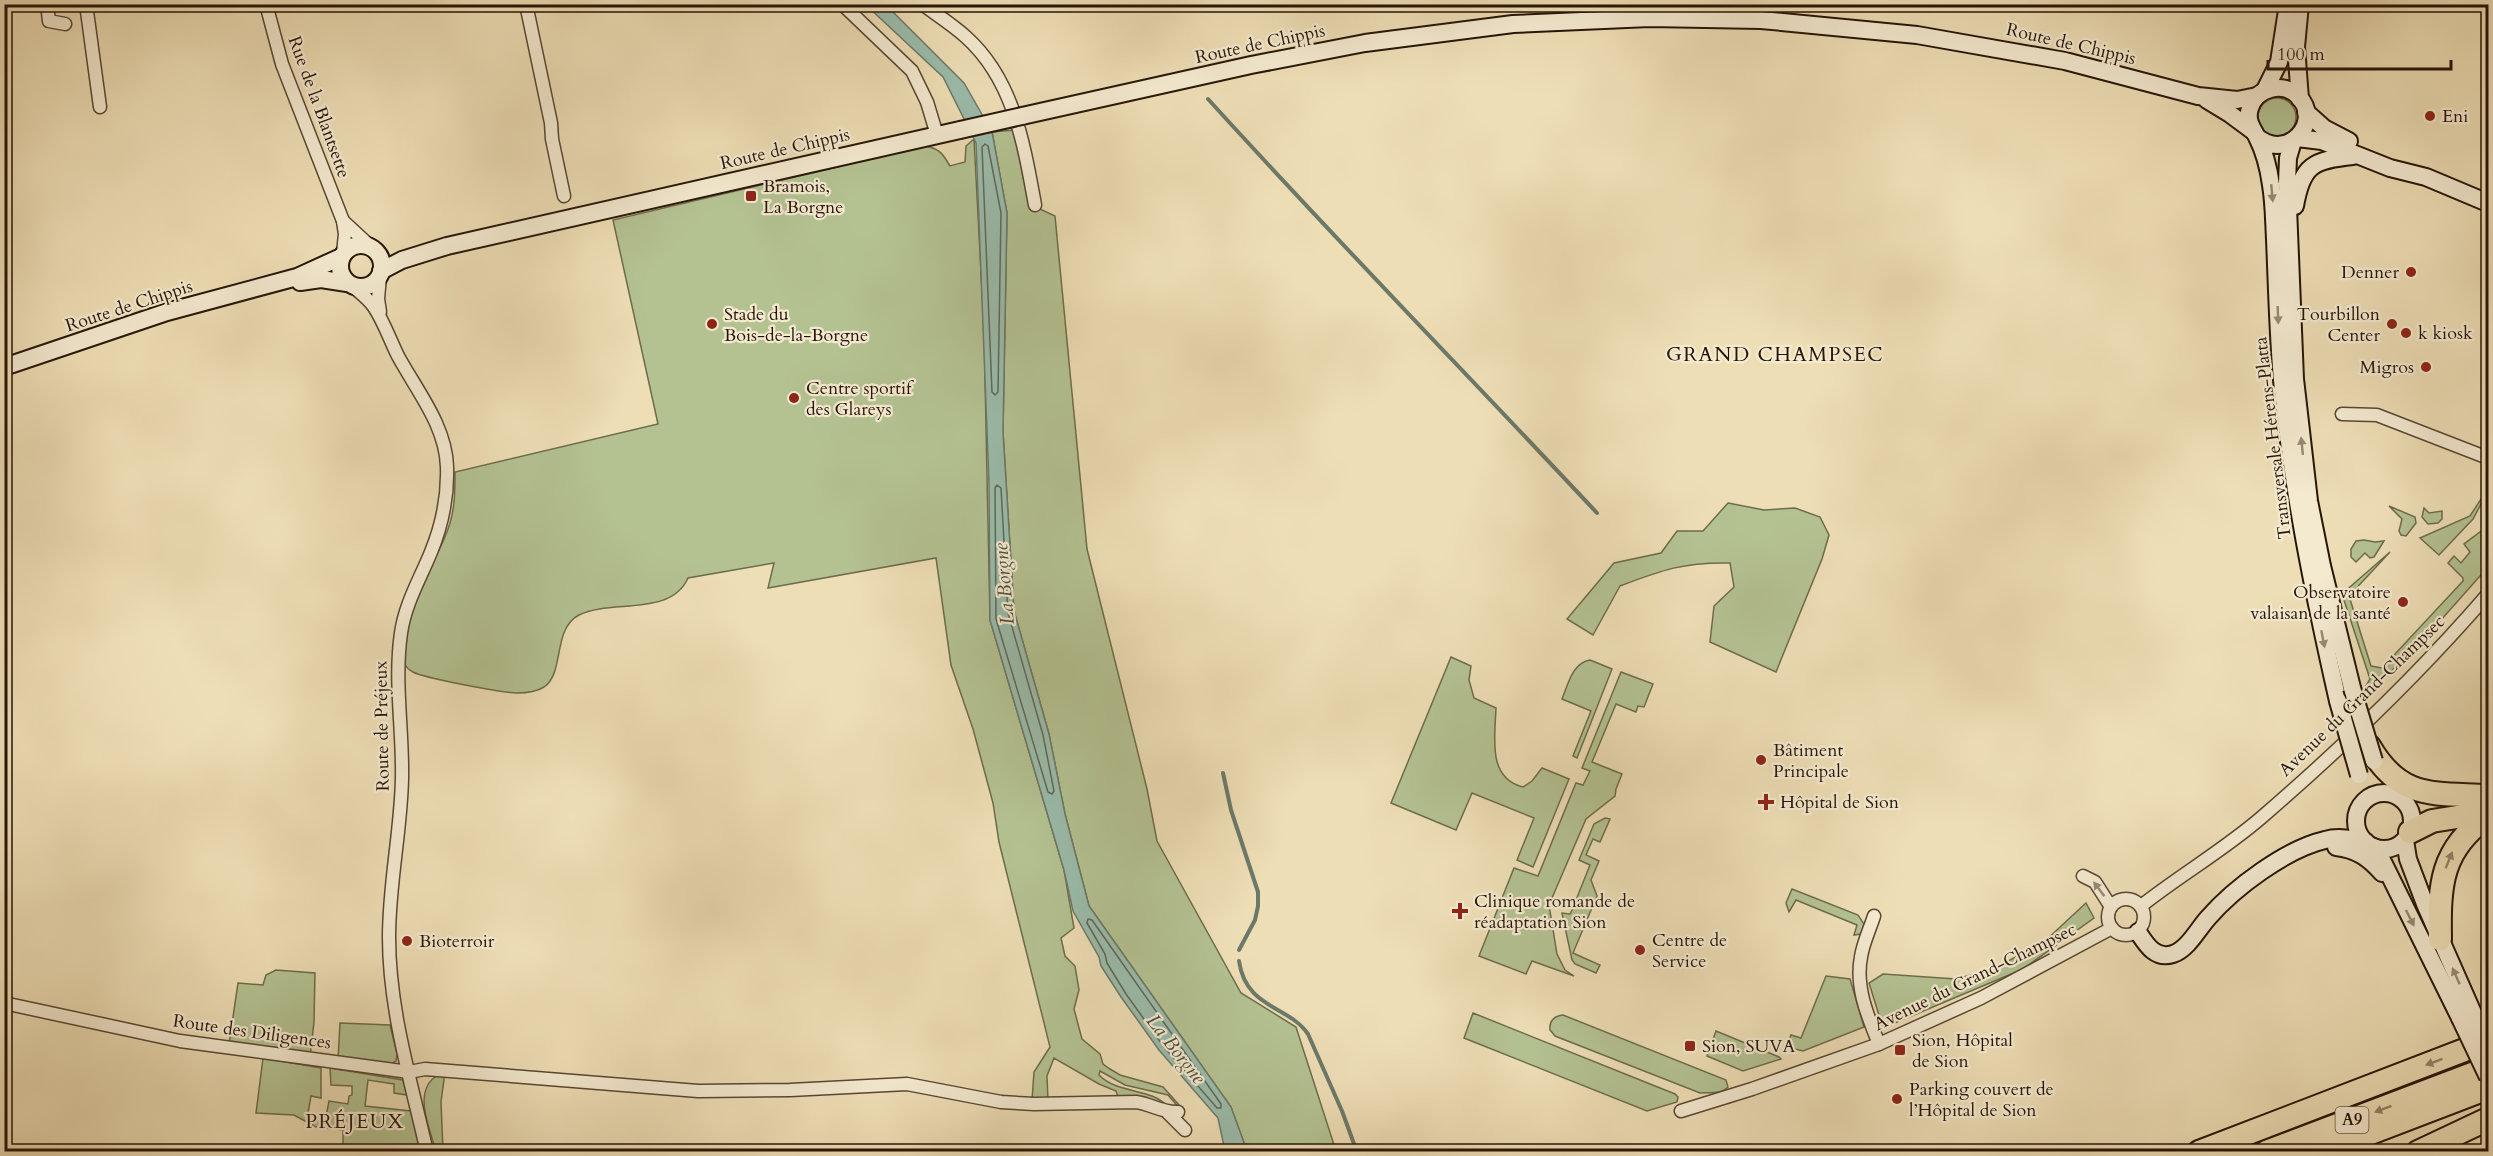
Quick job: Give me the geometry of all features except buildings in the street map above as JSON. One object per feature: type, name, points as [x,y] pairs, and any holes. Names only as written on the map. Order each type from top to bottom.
[{"type":"highway","points":[[2373,756],[2392,778],[2416,790],[2488,796]]},
{"type":"highway","points":[[2398,797],[2434,804],[2488,796]]},
{"type":"highway","points":[[2408,836],[2432,820],[2488,814]]},
{"type":"highway","points":[[2440,939],[2441,888],[2448,862],[2460,840],[2488,814]]},
{"type":"highway","points":[[2199,1152],[2488,1042]]},
{"type":"highway","name":"A9","points":[[2266,1152],[2488,1068]]},
{"type":"highway","name":"A9","points":[[2321,1152],[2488,1088]]},
{"type":"highway","points":[[2418,1152],[2488,1119]]},
{"type":"street","points":[[47,4],[49,21],[65,24]]},
{"type":"street","points":[[86,4],[100,107]]},
{"type":"street","name":"Rue de la Blantsette","points":[[266,4],[282,64],[343,221],[345,234],[342,255]]},
{"type":"street","points":[[526,4],[564,196]]},
{"type":"street","points":[[842,4],[912,71],[927,102],[938,135]]},
{"type":"street","points":[[922,4],[967,38],[1000,80],[1012,105],[1019,128],[1035,205]]},
{"type":"street","points":[[2288,4],[2279,62],[2249,113],[2255,134],[2274,145],[2295,139],[2322,141],[2390,168],[2426,177],[2488,203]]},
{"type":"street","points":[[2295,139],[2305,126],[2296,47],[2300,4]]},
{"type":"street","name":"Route de Chippis","points":[[266,286],[321,279],[368,286],[380,274],[402,260],[447,246],[1262,63],[1365,43],[1464,29],[1612,18],[1761,20],[1917,34],[2054,59],[2198,96],[2237,100],[2261,93]]},
{"type":"street","points":[[2261,93],[2282,88],[2294,93],[2330,132],[2414,169],[2426,177]]},
{"type":"street","name":"Route de Chippis","points":[[2198,96],[2230,114],[2255,134]]},
{"type":"street","name":"Transversale Hérens-Platta","points":[[2255,134],[2272,186],[2279,339],[2291,463],[2322,634],[2359,775],[2360,809]]},
{"type":"street","name":"Transversale Hérens-Platta","points":[[2295,139],[2288,158],[2287,183],[2291,228],[2295,380],[2309,501],[2322,566],[2352,688],[2373,756],[2398,797]]},
{"type":"street","points":[[2291,228],[2300,185],[2314,164],[2329,158],[2356,155]]},
{"type":"street","name":"Rue de la Blantsette","points":[[343,221],[371,247]]},
{"type":"street","name":"Route de Chippis","points":[[4,367],[167,312],[266,286],[314,270],[342,255],[354,245],[411,250],[447,246]]},
{"type":"street","points":[[371,247],[381,258],[380,274]]},
{"type":"street","points":[[342,255],[339,269],[349,284]]},
{"type":"street","name":"Route de Préjeux","points":[[380,274],[378,299],[381,319]]},
{"type":"street","name":"Route de Préjeux","points":[[349,284],[371,302],[381,319],[434,419],[444,447],[447,466],[444,507],[440,523],[431,552],[406,609],[398,656],[403,742],[402,782],[390,893],[389,940],[393,1003],[427,1152]]},
{"type":"street","points":[[2342,414],[2376,414],[2488,458]]},
{"type":"street","name":"Avenue du Grand-Champsec","points":[[2141,906],[2260,819],[2383,706],[2456,631],[2488,594]]},
{"type":"street","points":[[2138,932],[2150,949],[2157,953],[2167,955],[2177,952],[2233,893],[2262,871],[2302,849],[2327,839],[2377,794],[2398,797],[2411,813],[2408,859],[2440,939],[2488,1078]]},
{"type":"street","points":[[2360,809],[2357,827],[2395,887],[2467,1015],[2488,1042]]},
{"type":"street","points":[[2327,839],[2353,839],[2390,849],[2408,836]]},
{"type":"street","points":[[2302,849],[2337,847],[2350,849],[2370,860],[2395,887]]},
{"type":"street","points":[[2083,876],[2095,882],[2111,907]]},
{"type":"street","points":[[2126,899],[2141,906],[2145,916],[2138,932],[2121,935],[2112,928],[2108,918],[2111,907],[2126,899]]},
{"type":"street","points":[[1874,916],[1861,956],[1860,974],[1864,1003],[1879,1044]]},
{"type":"street","name":"Avenue du Grand-Champsec","points":[[1681,1111],[1752,1089],[1879,1044],[1981,998],[2112,928]]},
{"type":"street","name":"Route des Diligences","points":[[4,1003],[180,1041],[409,1072],[425,1069],[698,1091],[790,1090],[907,1084],[1001,1102],[1034,1104],[1136,1102],[1149,1104],[1173,1112],[1185,1130]]},
{"type":"green space","points":[[2277,98],[2291,103],[2296,117],[2291,131],[2277,136],[2263,131],[2258,117],[2263,103]]},
{"type":"green space","points":[[1015,130],[1029,204],[1055,216],[1087,549],[1147,789],[1157,841],[1241,993],[1296,1027],[1336,1151],[1247,1151],[1231,1107],[1089,906],[1065,814],[1049,734],[1014,611],[1003,432],[1007,213],[992,132]]},
{"type":"green space","name":"Centre sportif des Glareys","points":[[974,139],[984,329],[990,620],[1064,870],[1074,928],[1061,938],[1065,956],[1075,966],[1079,990],[1074,1009],[1082,1039],[1100,1054],[1103,1064],[1120,1075],[1163,1087],[1182,1108],[1181,1110],[1168,1095],[1125,1085],[1100,1071],[1099,1075],[1116,1086],[1153,1096],[1168,1107],[1119,1100],[1116,1091],[1099,1084],[1054,1058],[1047,1076],[1048,1101],[1032,1100],[1034,1072],[1050,1047],[999,842],[993,803],[973,729],[951,665],[936,558],[768,588],[774,563],[688,578],[680,590],[654,603],[592,610],[579,615],[565,630],[555,672],[544,687],[531,692],[520,693],[481,688],[420,675],[404,663],[407,632],[415,601],[450,523],[454,504],[455,472],[658,424],[613,220],[926,146],[941,153],[950,166],[965,162],[966,146]]},
{"type":"green space","points":[[2488,495],[2488,501],[2481,504],[2473,519],[2439,555],[2420,538],[2470,516],[2483,496]]},
{"type":"green space","points":[[1728,503],[1764,510],[1795,508],[1820,517],[1829,535],[1822,559],[1776,672],[1710,642],[1714,606],[1734,587],[1730,563],[1673,568],[1620,586],[1593,635],[1567,619],[1614,563],[1661,553],[1677,531],[1703,531]]},
{"type":"green space","points":[[2389,506],[2415,517],[2416,523],[2406,536],[2401,535],[2399,531],[2402,519]]},
{"type":"green space","points":[[2424,508],[2429,513],[2442,511],[2442,519],[2438,523],[2428,524],[2422,517]]},
{"type":"green space","points":[[2488,526],[2488,567],[2425,638],[2365,697],[2363,691],[2370,679],[2342,594],[2390,552],[2349,596],[2371,666],[2382,668],[2463,581],[2463,578],[2448,563],[2454,556],[2461,563],[2470,552],[2464,544]]},
{"type":"green space","points":[[2356,541],[2384,541],[2374,557],[2370,558],[2365,553],[2356,562],[2351,557],[2351,549]]},
{"type":"green space","points":[[1451,657],[1471,666],[1469,680],[1474,698],[1496,708],[1496,755],[1503,775],[1511,782],[1523,787],[1532,781],[1542,768],[1569,779],[1533,867],[1517,860],[1534,818],[1472,793],[1456,830],[1391,803]]},
{"type":"green space","points":[[1590,660],[1612,669],[1577,758],[1573,756],[1591,711],[1562,699],[1575,670],[1579,665]]},
{"type":"green space","points":[[1621,672],[1653,684],[1644,707],[1638,706],[1636,712],[1616,704],[1592,762],[1622,774],[1615,796],[1586,819],[1549,905],[1557,954],[1565,970],[1574,976],[1532,961],[1526,974],[1479,956],[1514,868],[1538,876],[1576,783],[1583,785],[1590,771],[1582,768]]},
{"type":"green space","points":[[1605,818],[1610,819],[1600,842],[1593,839],[1586,855],[1599,861],[1591,880],[1597,896],[1573,953],[1600,965],[1596,973],[1575,964],[1572,960],[1562,913],[1570,914],[1572,910],[1590,865],[1579,860],[1594,824]]},
{"type":"green space","points":[[1792,889],[1858,915],[1864,924],[1861,934],[1854,935],[1857,925],[1796,900],[1789,912],[1786,903]]},
{"type":"green space","points":[[2086,903],[2094,918],[2023,969],[1883,1028],[1869,983],[1883,974],[1956,979],[1993,969],[2044,942]]},
{"type":"green space","points":[[276,970],[315,973],[314,1022],[310,1057],[229,1044],[238,983],[263,985],[266,975]]},
{"type":"green space","points":[[1826,976],[1850,979],[1864,1027],[1803,1051],[1786,1047],[1791,1035],[1801,1038]]},
{"type":"green space","points":[[1473,1013],[1675,1094],[1678,1097],[1677,1102],[1647,1111],[1464,1038]]},
{"type":"green space","points":[[1563,1015],[1726,1080],[1728,1087],[1718,1092],[1700,1093],[1555,1036],[1550,1030],[1550,1024],[1555,1018]]},
{"type":"green space","points":[[340,1023],[390,1025],[397,1054],[396,1061],[387,1066],[338,1059]]},
{"type":"green space","points":[[1716,1031],[1781,1059],[1743,1071],[1707,1056]]},
{"type":"green space","points":[[263,1058],[321,1068],[321,1098],[311,1096],[308,1113],[326,1117],[329,1101],[348,1104],[349,1096],[352,1095],[352,1086],[331,1085],[330,1068],[403,1080],[407,1095],[394,1093],[394,1084],[368,1080],[365,1106],[411,1111],[420,1148],[405,1152],[343,1151],[343,1130],[316,1127],[294,1115],[256,1113]]},
{"type":"green space","points":[[436,1072],[445,1072],[441,1102],[443,1151],[436,1151],[427,1123],[424,1102],[428,1084],[435,1077]]},
{"type":"water","name":"La Borgne","points":[[866,5],[886,5],[964,83],[992,132],[1007,213],[1003,432],[1014,611],[1049,734],[1065,814],[1089,906],[1231,1107],[1247,1151],[1225,1151],[1218,1118],[1159,1050],[1121,997],[1101,966],[1099,957],[1073,911],[1064,870],[990,620],[989,483],[976,143],[943,77]]},
{"type":"waterway","points":[[1208,99],[1597,513]]},
{"type":"waterway","points":[[1223,773],[1231,810],[1258,892],[1255,920],[1239,950]]},
{"type":"waterway","points":[[1239,961],[1243,977],[1250,989],[1259,998],[1290,1017],[1308,1034],[1342,1111],[1357,1152]]},
{"type":"place","name":"Eni","points":[[2430,116]]},
{"type":"place","name":"Bramois, La Borgne","points":[[751,196]]},
{"type":"place","name":"Denner","points":[[2411,272]]},
{"type":"place","name":"Stade du Bois-de-la-Borgne","points":[[712,324]]},
{"type":"place","name":"Tourbillon Center","points":[[2392,324]]},
{"type":"place","name":"k kiosk","points":[[2406,333]]},
{"type":"place","name":"Migros","points":[[2426,367]]},
{"type":"place","name":"Centre sportif des Glareys","points":[[794,398]]},
{"type":"place","name":"Observatoire valaisan de la santé","points":[[2403,602]]},
{"type":"place","name":"Bâtiment Principale","points":[[1761,760]]},
{"type":"place","name":"Hôpital de Sion","points":[[1766,802]]},
{"type":"place","name":"Clinique romande de réadaptation Sion","points":[[1460,911]]},
{"type":"place","name":"Bioterroir","points":[[407,941]]},
{"type":"place","name":"Centre de Service","points":[[1640,950]]},
{"type":"place","name":"Sion, SUVA","points":[[1690,1046]]},
{"type":"place","name":"Sion, Hôpital de Sion","points":[[1900,1050]]},
{"type":"place","name":"Parking couvert de l’Hôpital de Sion","points":[[1897,1099]]},
{"type":"district","name":"GRAND CHAMPSEC","points":[[1775,354]]},
{"type":"district","name":"PRÉJEUX","points":[[355,1121]]}]
